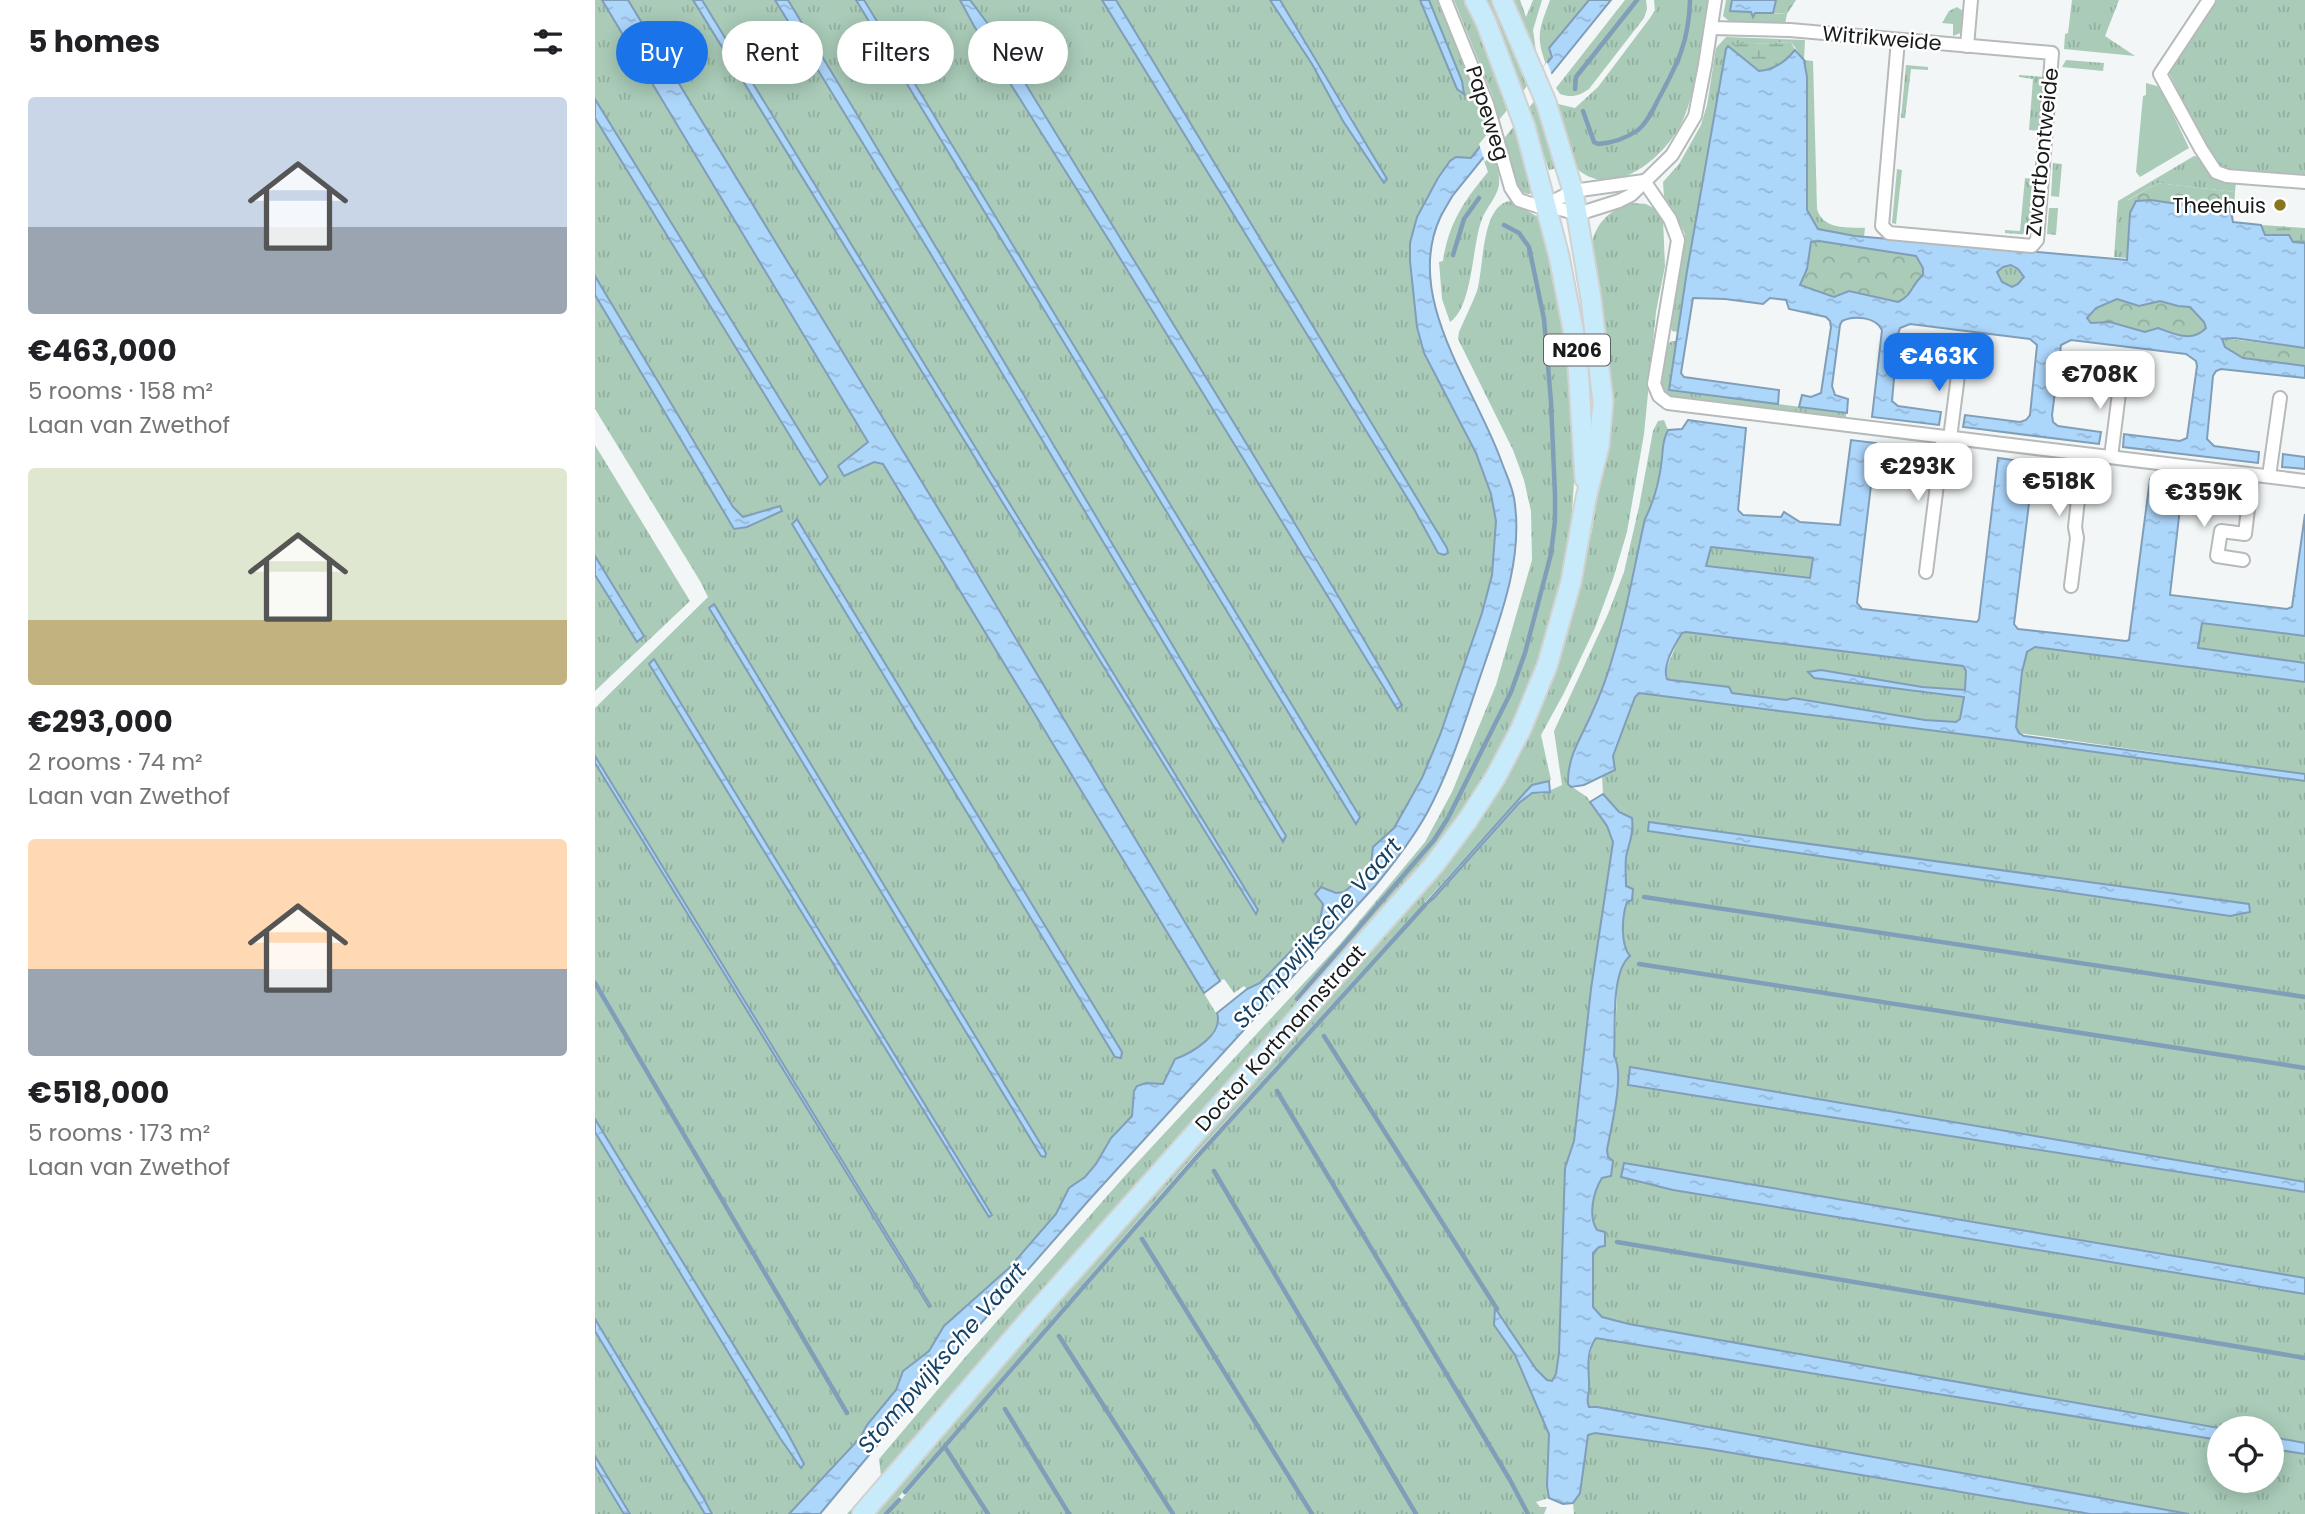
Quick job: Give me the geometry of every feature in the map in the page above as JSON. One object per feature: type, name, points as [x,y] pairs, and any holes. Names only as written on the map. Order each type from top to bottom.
[{"type":"main road","name":"N206","points":[[1475,0],[1525,127],[1546,205]]},
{"type":"main road","name":"N206","points":[[1502,0],[1546,102],[1573,191]]},
{"type":"main road","name":"Doctor Kortmannstraat","points":[[862,1514],[1029,1320],[1434,864],[1467,821],[1508,754],[1547,666],[1571,582],[1586,498],[1599,446],[1603,402],[1573,191]]},
{"type":"main road","name":"Doctor Kortmannstraat","points":[[1546,205],[1577,350],[1586,498]]},
{"type":"street","name":"Papeweg","points":[[1445,0],[1494,125],[1511,188],[1519,200],[1530,206],[1546,205]]},
{"type":"street","points":[[1546,205],[1578,214],[1619,201],[1631,195],[1672,155],[1695,116],[1715,0]]},
{"type":"street","points":[[1968,46],[1971,0]]},
{"type":"street","points":[[2209,0],[2160,74],[2216,172],[2227,176],[2305,182]]},
{"type":"street","name":"Witrikweide","points":[[1711,28],[1790,30],[2052,53]]},
{"type":"street","name":"Zwartbontweide","points":[[1898,40],[1882,226],[1889,233],[2032,246],[2037,240],[2052,53]]},
{"type":"street","points":[[1546,205],[1573,191],[1644,181]]},
{"type":"street","points":[[1644,181],[1670,219],[1678,240],[1654,384],[1659,396],[1668,403],[2305,481]]},
{"type":"street","points":[[1926,572],[1961,352]]},
{"type":"street","points":[[2111,457],[2122,369]]},
{"type":"street","points":[[2269,477],[2280,398]]},
{"type":"street","points":[[2071,586],[2083,454]]},
{"type":"street","points":[[2243,560],[2217,556],[2221,531],[2245,534],[2252,475]]},
{"type":"green space","points":[[595,0],[602,0],[616,23],[616,84],[652,84],[868,443],[838,467],[844,475],[874,462],[883,464],[1219,1018],[1213,1032],[1202,1043],[1175,1059],[1163,1084],[1146,1083],[1134,1091],[1132,1116],[1111,1138],[1096,1164],[1069,1188],[1056,1214],[1009,1268],[944,1326],[929,1351],[903,1371],[896,1390],[867,1425],[860,1438],[789,1514],[595,1514],[595,708],[708,597],[595,409]]},
{"type":"green space","points":[[628,0],[856,0],[869,21],[837,21],[837,84],[907,84],[1356,824],[1360,816],[915,84],[954,84],[954,21],[877,21],[864,0],[960,0],[971,21],[968,21],[968,84],[1011,84],[1402,705],[1317,558],[1026,84],[1068,84],[1068,21],[986,21],[970,0],[1102,0],[1414,509],[1438,553],[1448,553],[1116,0],[1270,0],[1312,64],[1343,121],[1353,120],[1280,0],[1420,0],[1457,89],[1463,94],[1462,80],[1429,0],[1438,0],[1481,106],[1489,135],[1471,158],[1456,157],[1438,178],[1417,217],[1410,243],[1412,282],[1424,353],[1476,453],[1491,494],[1496,521],[1492,575],[1482,613],[1440,735],[1422,778],[1394,828],[1373,847],[1371,864],[1363,876],[1345,892],[1336,893],[1321,888],[1315,894],[1323,904],[1320,921],[1260,983],[1247,989],[1244,986],[1234,993],[1224,979],[1220,981],[950,528],[679,84],[708,84],[708,21],[641,21]]},
{"type":"green space","points":[[1454,0],[1466,0],[1535,188],[1530,194],[1522,191],[1515,180],[1493,97]]},
{"type":"green space","points":[[1485,0],[1497,0],[1561,167],[1549,170],[1521,89]]},
{"type":"green space","points":[[1509,0],[1520,0],[1526,17],[1533,0],[1542,0],[1533,30],[1538,66]]},
{"type":"green space","points":[[1550,0],[1589,0],[1549,48],[1552,57],[1546,64],[1540,32]]},
{"type":"green space","points":[[1625,0],[1646,0],[1644,18],[1589,89],[1575,96],[1560,94],[1556,88]]},
{"type":"green space","points":[[1654,0],[1708,0],[1696,74],[1685,115],[1671,140],[1650,162],[1637,171],[1610,180],[1593,178],[1581,172],[1574,164],[1554,103],[1575,108],[1598,87],[1650,18],[1655,10]]},
{"type":"green space","points":[[1726,0],[1732,0],[1731,11],[1787,14],[1785,24],[1729,21],[1723,16]]},
{"type":"green space","points":[[1776,0],[1796,0],[1787,14],[1773,13]]},
{"type":"green space","points":[[2072,0],[2119,0],[2105,36],[2135,56],[2064,49]]},
{"type":"green space","points":[[2214,0],[2305,0],[2305,176],[2220,170],[2193,123],[2169,73]]},
{"type":"green space","points":[[1957,7],[1966,13],[1963,32],[1953,36],[1953,24],[1942,23],[1949,11]]},
{"type":"green space","points":[[1726,37],[1805,40],[1804,60],[1791,42],[1734,45],[1726,49],[1678,332],[1672,331],[1670,326],[1685,234],[1664,197],[1663,182],[1679,164],[1701,125],[1716,48]]},
{"type":"green space","points":[[1749,42],[1791,42],[1795,50],[1779,64],[1759,71],[1728,46]]},
{"type":"green space","points":[[1804,60],[1813,61],[1817,209],[1820,216],[1830,224],[1865,228],[1864,237],[1817,229],[1807,210]]},
{"type":"green space","points":[[2066,60],[2104,63],[2103,71],[2062,67]]},
{"type":"green space","points":[[1906,65],[1928,67],[1928,70],[1911,69],[1905,118],[1901,118]]},
{"type":"green space","points":[[2019,75],[2046,77],[2042,131],[2029,130],[2033,79]]},
{"type":"green space","points":[[2146,83],[2160,87],[2189,148],[2140,177],[2136,172]]},
{"type":"green space","points":[[1493,147],[1499,185],[1482,219],[1463,303],[1450,322],[1442,299],[1439,262],[1443,261],[1449,235],[1459,213],[1488,172],[1483,158]]},
{"type":"green space","points":[[2194,156],[2236,182],[2235,192],[2157,183],[2128,200],[2128,258],[2114,257],[2118,201]]},
{"type":"green space","points":[[2053,163],[2062,164],[2059,197],[2051,196]]},
{"type":"green space","points":[[1897,169],[1902,170],[1896,224],[1892,223]]},
{"type":"green space","points":[[2025,178],[2033,179],[2031,199],[2036,200],[2032,235],[2005,233],[2005,230],[2020,231]]},
{"type":"green space","points":[[2157,183],[2235,192],[2233,222],[2136,201],[2130,213],[2127,201]]},
{"type":"green space","points":[[1510,201],[1538,217],[1547,230],[1565,319],[1576,452],[1572,512],[1561,584],[1533,676],[1494,761],[1458,817],[1409,880],[1164,1153],[851,1514],[847,1514],[881,1476],[879,1459],[968,1354],[1123,1178],[1340,944],[1425,842],[1452,792],[1496,685],[1532,560],[1531,511],[1524,480],[1513,450],[1458,339],[1477,291],[1489,225],[1501,205]]},
{"type":"green space","points":[[1634,203],[1646,204],[1655,209],[1663,219],[1665,266],[1656,312],[1644,434],[1627,532],[1613,579],[1595,628],[1541,735],[1551,780],[1532,785],[1528,789],[1192,1158],[884,1514],[872,1514],[1121,1225],[1442,869],[1515,761],[1551,682],[1573,615],[1592,530],[1605,453],[1591,245],[1597,229],[1606,217]]},
{"type":"green space","points":[[2049,208],[2058,208],[2056,235],[2047,234]]},
{"type":"green space","points":[[2261,225],[2305,228],[2305,243],[2293,242],[2288,235],[2265,235]]},
{"type":"green space","points":[[1811,242],[1917,256],[1923,268],[1923,275],[1907,296],[1898,302],[1849,291],[1834,297],[1800,285],[1807,269]]},
{"type":"green space","points":[[2011,265],[2018,269],[2024,278],[2011,287],[2002,282],[1997,272]]},
{"type":"green space","points":[[2117,298],[2139,306],[2160,301],[2190,307],[2206,328],[2194,335],[2182,336],[2158,328],[2145,332],[2110,322],[2091,323],[2087,318],[2096,308]]},
{"type":"green space","points":[[2222,338],[2305,348],[2305,366],[2243,358],[2224,347]]},
{"type":"green space","points":[[1677,341],[1670,390],[1846,413],[1846,420],[1666,396],[1659,386],[1666,345]]},
{"type":"green space","points":[[1664,420],[1668,430],[1663,444],[1660,473],[1645,519],[1620,633],[1595,707],[1575,748],[1568,775],[1568,784],[1587,797],[1607,826],[1613,842],[1591,989],[1574,1141],[1565,1168],[1559,1353],[1556,1374],[1552,1381],[1547,1381],[1536,1369],[1496,1309],[1494,1325],[1515,1355],[1549,1434],[1549,1498],[1536,1502],[1540,1507],[1547,1507],[1544,1514],[889,1514],[1195,1162],[1519,803],[1532,793],[1542,794],[1562,785],[1554,731],[1608,614],[1624,572],[1653,431],[1658,421]]},
{"type":"green space","points":[[595,445],[690,601],[595,691],[595,575],[637,641],[644,636],[595,556]]},
{"type":"green space","points":[[1711,547],[1813,558],[1810,578],[1706,566]]},
{"type":"green space","points":[[2201,622],[2305,636],[2305,663],[2198,649]]},
{"type":"green space","points":[[1681,633],[1963,666],[1966,671],[1966,690],[1922,687],[1821,670],[1814,678],[1964,697],[1960,719],[1956,722],[1925,720],[1793,698],[1787,700],[1732,693],[1729,687],[1668,679],[1665,672]]},
{"type":"green space","points":[[2035,647],[2305,682],[2305,774],[2019,733],[2016,727],[2022,672],[2027,652]]},
{"type":"green space","points":[[1639,693],[2305,781],[2305,1182],[1631,1068],[1628,1085],[2305,1192],[2305,1278],[1624,1163],[1621,1177],[1673,1190],[2305,1294],[2305,1443],[2284,1439],[2284,1416],[2207,1416],[2207,1426],[1629,1324],[1602,1317],[1593,1307],[1593,1253],[1605,1232],[1597,1230],[1594,1224],[1593,1204],[1602,1178],[1611,1176],[1613,1162],[1608,1157],[1607,1150],[1618,1085],[1614,1056],[1618,975],[1624,961],[1630,956],[1625,944],[1623,922],[1627,902],[1632,900],[1633,890],[1626,886],[1626,860],[1632,818],[1619,812],[1603,794],[1602,775],[1615,770],[1613,756],[1635,697]],"holes":[[[1649,822],[2248,904],[2250,912],[2230,916],[1669,834]]]},
{"type":"green space","points":[[1596,1338],[2207,1438],[2207,1493],[2284,1493],[2284,1451],[2305,1454],[2305,1514],[2189,1514],[1597,1407],[1589,1408],[1586,1401],[1589,1391],[1587,1370]]},
{"type":"green space","points":[[1595,1433],[1709,1449],[2090,1514],[1574,1514],[1573,1503],[1580,1493],[1588,1435]]},
{"type":"water","points":[[602,0],[628,0],[641,21],[616,21],[616,23]]},
{"type":"water","points":[[693,0],[702,0],[722,33],[722,47],[708,21]]},
{"type":"water","points":[[775,0],[788,0],[801,21],[788,21]]},
{"type":"water","points":[[856,0],[864,0],[877,21],[869,21]]},
{"type":"water","points":[[960,0],[970,0],[986,21],[971,21]]},
{"type":"water","points":[[1102,0],[1116,0],[1448,553],[1438,553],[1414,509]]},
{"type":"water","points":[[1270,0],[1280,0],[1387,179],[1384,183],[1343,121],[1312,64]]},
{"type":"water","points":[[1420,0],[1429,0],[1462,81],[1464,94],[1457,89]]},
{"type":"water","name":"Stompwijksche Vaart","points":[[1589,0],[1611,0],[1453,195],[1440,218],[1431,249],[1430,280],[1447,343],[1509,480],[1514,498],[1516,547],[1500,619],[1454,752],[1427,813],[1403,851],[1375,886],[1089,1200],[934,1377],[820,1514],[789,1514],[860,1438],[867,1425],[896,1390],[903,1371],[929,1351],[944,1326],[1009,1268],[1056,1214],[1069,1188],[1085,1177],[1111,1138],[1132,1116],[1134,1091],[1137,1086],[1146,1083],[1163,1084],[1175,1059],[1198,1047],[1211,1035],[1218,1021],[1217,1013],[1247,989],[1260,983],[1320,921],[1323,904],[1315,894],[1321,887],[1336,893],[1344,892],[1363,876],[1371,864],[1373,847],[1394,828],[1422,778],[1440,735],[1482,613],[1492,575],[1496,521],[1491,494],[1476,453],[1424,353],[1417,327],[1410,243],[1417,217],[1450,161],[1456,157],[1471,158],[1552,57],[1549,48]]},
{"type":"water","points":[[1732,0],[1776,0],[1773,13],[1755,13],[1753,17],[1751,12],[1730,11]]},
{"type":"water","points":[[1728,46],[1759,71],[1779,64],[1795,50],[1804,60],[1807,77],[1807,210],[1818,229],[1855,236],[2127,260],[2130,213],[2136,201],[2151,200],[2231,212],[2233,222],[2261,225],[2265,235],[2289,235],[2293,242],[2305,243],[2305,348],[2234,338],[2222,339],[2225,347],[2243,358],[2305,366],[2305,378],[2221,369],[2213,376],[2207,439],[2214,446],[2259,452],[2258,463],[2123,447],[2124,434],[2180,441],[2187,438],[2197,366],[2196,361],[2186,354],[2071,340],[2061,345],[2053,422],[2058,426],[2101,432],[2099,444],[1963,427],[1965,415],[2020,422],[2026,420],[2030,415],[2037,345],[2030,339],[1910,324],[1900,328],[1898,334],[1892,401],[1898,406],[1941,412],[1939,425],[1872,417],[1882,330],[1870,320],[1852,318],[1842,321],[1840,325],[1832,386],[1835,395],[1848,399],[1847,413],[1799,407],[1802,395],[1811,397],[1821,393],[1830,321],[1826,317],[1789,309],[1786,300],[1770,298],[1763,304],[1693,298],[1681,373],[1684,377],[1779,390],[1778,404],[1669,390]],"holes":[[[1811,242],[1916,256],[1923,268],[1923,275],[1907,296],[1898,302],[1849,291],[1834,297],[1800,285],[1807,269]],[[2011,265],[2024,277],[2012,287],[2002,282],[1997,272]],[[2117,299],[2139,306],[2160,301],[2190,307],[2206,328],[2201,333],[2189,336],[2158,328],[2145,332],[2110,322],[2091,323],[2087,318],[2096,308]]]},
{"type":"water","points":[[823,58],[1286,836],[1283,842],[823,78]]},
{"type":"water","points":[[653,84],[679,84],[950,528],[1220,981],[1204,993],[883,464],[874,462],[844,476],[838,466],[868,442]]},
{"type":"water","points":[[745,84],[753,84],[1258,910],[1256,914]]},
{"type":"water","points":[[907,84],[915,84],[1360,817],[1356,824]]},
{"type":"water","points":[[1011,84],[1026,84],[1352,620],[1402,705],[1397,709]]},
{"type":"water","points":[[595,99],[828,477],[820,485],[595,118]]},
{"type":"water","points":[[595,276],[733,507],[743,517],[780,506],[782,511],[747,527],[734,529],[595,295]]},
{"type":"water","points":[[1688,420],[1746,428],[1738,510],[1743,515],[1781,517],[1784,512],[1800,522],[1840,525],[1851,440],[1876,443],[1857,603],[1862,609],[1977,622],[1998,458],[2034,463],[2014,624],[2018,629],[2129,640],[2150,479],[2183,482],[2170,595],[2287,609],[2292,607],[2305,514],[2305,636],[2202,623],[2198,648],[2305,663],[2305,682],[2035,647],[2027,652],[2022,672],[2016,727],[2024,736],[2305,774],[2305,781],[1639,693],[1635,697],[1613,756],[1615,770],[1584,785],[1571,787],[1568,784],[1568,774],[1572,756],[1601,691],[1620,633],[1645,519],[1658,481],[1665,437],[1668,430],[1682,429]],"holes":[[[1711,547],[1813,558],[1810,578],[1706,566]],[[1682,633],[1963,666],[1966,671],[1965,690],[1922,687],[1821,670],[1808,672],[1814,678],[1964,697],[1960,719],[1956,722],[1925,720],[1793,698],[1786,700],[1732,693],[1729,687],[1667,679],[1666,668],[1670,656]]]},
{"type":"water","points":[[2283,454],[2305,457],[2305,469],[2282,467]]},
{"type":"water","points":[[797,519],[1122,1052],[1121,1058],[1115,1057],[792,524]]},
{"type":"water","points":[[595,556],[644,636],[637,642],[595,575]]},
{"type":"water","points":[[714,604],[1046,1153],[1045,1157],[1041,1156],[709,608]]},
{"type":"water","points":[[654,659],[992,1215],[989,1217],[649,664]]},
{"type":"water","points":[[595,756],[931,1306],[929,1307],[595,763]]},
{"type":"water","points":[[1549,781],[1550,792],[1532,793],[1519,803],[1421,909],[1532,785]]},
{"type":"water","points":[[1603,794],[1619,812],[1632,818],[1632,833],[1626,857],[1626,886],[1633,889],[1632,900],[1627,902],[1623,922],[1623,937],[1630,956],[1619,975],[1615,1003],[1614,1056],[1618,1088],[1607,1150],[1608,1157],[1613,1161],[1611,1176],[1602,1178],[1593,1204],[1594,1224],[1597,1230],[1605,1232],[1605,1246],[1599,1247],[1593,1253],[1593,1307],[1602,1317],[1629,1324],[2207,1426],[2207,1438],[1596,1338],[1589,1357],[1589,1407],[2189,1514],[2090,1514],[1709,1449],[1595,1433],[1588,1435],[1580,1493],[1573,1503],[1563,1504],[1549,1498],[1549,1434],[1515,1355],[1494,1325],[1495,1308],[1536,1369],[1547,1380],[1552,1381],[1556,1374],[1559,1353],[1565,1168],[1574,1141],[1591,989],[1613,842],[1607,826],[1590,802]]},
{"type":"water","points":[[1649,822],[2249,904],[2250,912],[2230,916],[1648,831]]},
{"type":"water","points":[[1630,1067],[2305,1182],[2305,1192],[1628,1085]]},
{"type":"water","points":[[595,1119],[787,1432],[804,1464],[801,1468],[780,1438],[595,1132]]},
{"type":"water","points":[[1624,1163],[2305,1278],[2305,1294],[1673,1190],[1621,1177]]},
{"type":"water","points":[[595,1319],[712,1514],[705,1514],[595,1331]]},
{"type":"water","points":[[2284,1439],[2305,1443],[2305,1454],[2284,1451]]},
{"type":"water","points":[[595,1456],[630,1514],[624,1514],[595,1466]]},
{"type":"pier","points":[[1547,62],[1553,78],[1485,162],[1479,144]]},
{"type":"waterway","points":[[1575,89],[1576,77],[1637,0]]},
{"type":"waterway","points":[[1583,111],[1594,142],[1598,144],[1614,142],[1642,127],[1677,62],[1687,28],[1690,0]]},
{"type":"waterway","points":[[1453,255],[1464,219],[1479,198]]},
{"type":"waterway","points":[[1297,999],[1434,840],[1448,818],[1511,692],[1525,653],[1551,554],[1555,520],[1551,402],[1544,319],[1529,247],[1519,233],[1504,225]]},
{"type":"waterway","points":[[1644,897],[2305,997]]},
{"type":"waterway","points":[[905,1492],[1194,1160],[1425,905]]},
{"type":"waterway","points":[[1639,964],[2305,1068]]},
{"type":"waterway","points":[[595,983],[847,1413]]},
{"type":"waterway","points":[[1324,1036],[1497,1309]]},
{"type":"waterway","points":[[1277,1091],[1528,1514]]},
{"type":"waterway","points":[[1214,1171],[1416,1514]]},
{"type":"waterway","points":[[1142,1239],[1312,1514]]},
{"type":"waterway","points":[[1617,1242],[2305,1358]]},
{"type":"waterway","points":[[1059,1336],[1173,1514]]},
{"type":"waterway","points":[[1005,1409],[1069,1514]]},
{"type":"waterway","points":[[945,1447],[988,1514]]},
{"type":"waterway","points":[[886,1514],[899,1500]]},
{"type":"place","name":"Theehuis","points":[[2280,205]]}]
